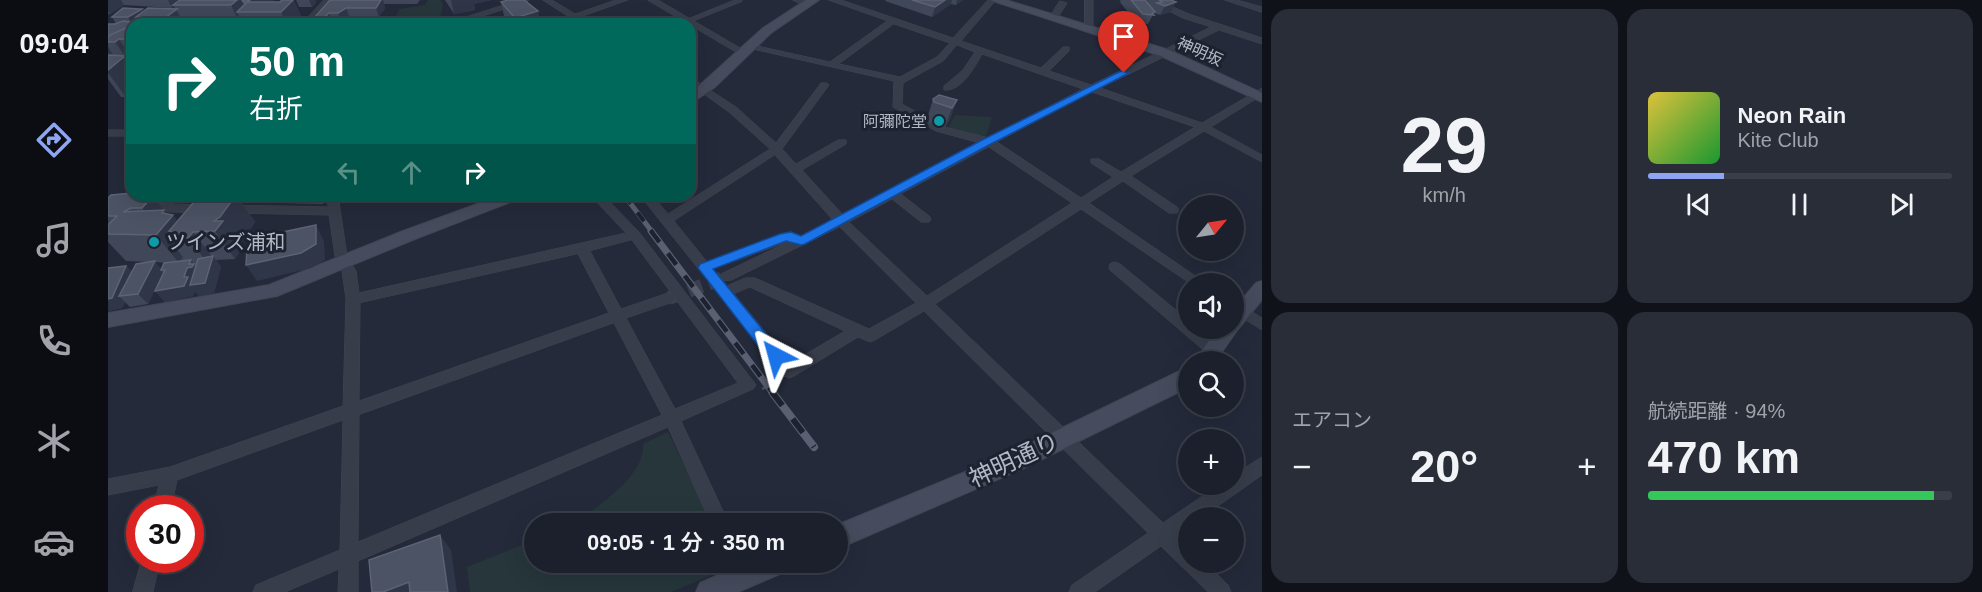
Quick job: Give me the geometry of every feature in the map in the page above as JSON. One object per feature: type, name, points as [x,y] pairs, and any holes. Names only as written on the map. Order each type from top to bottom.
[{"type":"street","points":[[312,18],[328,0]]},
{"type":"street","points":[[547,0],[573,18],[624,0]]},
{"type":"street","points":[[652,0],[683,18]]},
{"type":"street","points":[[833,0],[891,22],[1204,128],[1262,159]]},
{"type":"street","points":[[696,25],[745,50],[832,65],[900,80],[940,59],[993,0]]},
{"type":"street","name":"神明坂","points":[[993,0],[1165,53],[1260,95]]},
{"type":"street","points":[[1089,0],[1089,29]]},
{"type":"street","points":[[1150,0],[1186,16],[1262,41]]},
{"type":"street","points":[[1229,0],[1262,10]]},
{"type":"street","points":[[696,96],[706,90],[745,50],[805,1]]},
{"type":"street","points":[[1054,18],[1063,3]]},
{"type":"street","points":[[832,65],[891,22]]},
{"type":"street","points":[[726,277],[841,221],[987,141],[1220,26]]},
{"type":"street","points":[[1042,73],[1066,49]]},
{"type":"street","points":[[947,88],[967,72],[979,52]]},
{"type":"street","points":[[900,80],[897,105],[920,122],[960,137],[987,141],[1082,202],[1185,273]]},
{"type":"street","points":[[696,84],[732,107],[795,169],[841,221],[1178,549]]},
{"type":"street","points":[[666,221],[776,150],[824,85]]},
{"type":"street","points":[[724,293],[750,281],[870,336],[925,304],[1122,177],[1260,95]]},
{"type":"street","points":[[108,133],[126,133]]},
{"type":"street","points":[[795,169],[842,142]]},
{"type":"street","points":[[1095,160],[1173,210]]},
{"type":"street","points":[[892,193],[925,219]]},
{"type":"street","points":[[122,222],[142,201]]},
{"type":"street","points":[[333,201],[341,256],[349,271],[352,299],[348,592]]},
{"type":"street","points":[[108,320],[271,291],[344,263],[395,240],[500,201]]},
{"type":"street","points":[[263,592],[748,385],[635,235],[602,201]]},
{"type":"street","points":[[651,201],[789,372],[857,330]]},
{"type":"street","points":[[108,206],[334,211]]},
{"type":"street","points":[[352,299],[582,249],[635,235]]},
{"type":"street","points":[[704,268],[785,237],[791,236],[801,241]]},
{"type":"street","points":[[582,249],[672,419],[715,513]]},
{"type":"street","points":[[1115,267],[1178,319]]},
{"type":"street","points":[[1244,305],[1262,288]]},
{"type":"street","points":[[108,487],[170,475],[668,298]]},
{"type":"street","points":[[1244,317],[1262,325]]},
{"type":"street","name":"神明通り","points":[[848,532],[1014,462],[1178,382]]},
{"type":"street","points":[[1079,592],[1262,465]]},
{"type":"street","points":[[165,495],[170,475]]},
{"type":"street","points":[[143,592],[148,573]]},
{"type":"street","points":[[731,581],[751,573]]},
{"type":"street","points":[[1202,573],[1221,592]]},
{"type":"lane","points":[[470,18],[526,0]]},
{"type":"lane","points":[[695,18],[740,0]]},
{"type":"lane","points":[[164,208],[170,201]]},
{"type":"path","points":[[765,388],[785,378]]},
{"type":"shaded area","points":[[428,0],[440,0],[443,4],[440,18],[395,18],[399,9],[425,5]]},
{"type":"shaded area","points":[[955,115],[992,117],[986,136],[947,130]]},
{"type":"shaded area","points":[[668,432],[707,513],[588,513],[618,490],[628,479],[642,456],[643,444]]},
{"type":"shaded area","points":[[524,544],[524,573],[716,573],[671,592],[470,592],[467,567]]},
{"type":"building","points":[[180,0],[237,0],[231,5],[173,5]]},
{"type":"building","points":[[293,0],[281,12],[237,12],[247,2],[280,2]]},
{"type":"building","points":[[330,0],[381,0],[376,8],[346,8],[338,13],[329,13],[325,17],[315,17]]},
{"type":"building","points":[[524,0],[538,11],[515,18],[501,2]]},
{"type":"building","points":[[912,0],[945,0],[935,7]]},
{"type":"building","points":[[1131,0],[1145,0],[1155,12],[1152,13],[1154,15],[1143,14]]},
{"type":"building","points":[[1159,0],[1176,2],[1165,6],[1157,3],[1162,2]]},
{"type":"building","points":[[123,8],[142,9],[128,17],[112,17]]},
{"type":"building","points":[[148,8],[177,9],[165,18],[136,17]]},
{"type":"building","points":[[126,21],[126,28],[108,38],[108,24]]},
{"type":"building","points":[[126,28],[126,39],[108,42],[110,35]]},
{"type":"building","points":[[108,55],[125,56],[108,70]]},
{"type":"building","points":[[939,95],[957,100],[952,108],[934,102],[933,99]]},
{"type":"building","points":[[126,194],[126,201],[148,201],[142,208],[131,208],[123,212],[164,210],[162,213],[173,215],[156,235],[108,234],[108,225],[117,216],[108,216],[108,198],[111,195]]},
{"type":"building","points":[[195,201],[232,201],[220,217],[214,221],[223,221],[215,231],[193,232],[188,238],[168,239],[173,232],[169,231]]},
{"type":"building","points":[[316,225],[316,244],[301,253],[246,265],[247,248],[253,246],[255,238]]},
{"type":"building","points":[[213,256],[205,283],[190,285],[198,259]]},
{"type":"building","points":[[191,260],[189,264],[194,264],[187,268],[184,277],[188,277],[184,286],[155,291],[165,270],[161,270],[164,263]]},
{"type":"building","points":[[155,261],[138,294],[119,296],[136,264]]},
{"type":"building","points":[[126,266],[112,298],[108,299],[108,268]]},
{"type":"building","points":[[440,535],[448,592],[410,592],[409,582],[383,592],[372,592],[369,560]]},
{"type":"tunnel","points":[[669,298],[726,277]]},
{"type":"railway","points":[[629,201],[653,233]]},
{"type":"railway","points":[[651,231],[773,393]]},
{"type":"railway","points":[[772,392],[814,447]]},
{"type":"place","name":"阿彌陀堂","points":[[939,121]]},
{"type":"place","name":"ツインズ浦和","points":[[154,242]]},
{"type":"route","points":[[776,356],[704,268],[785,237],[791,236],[801,241],[987,141],[1124,73]]}]
